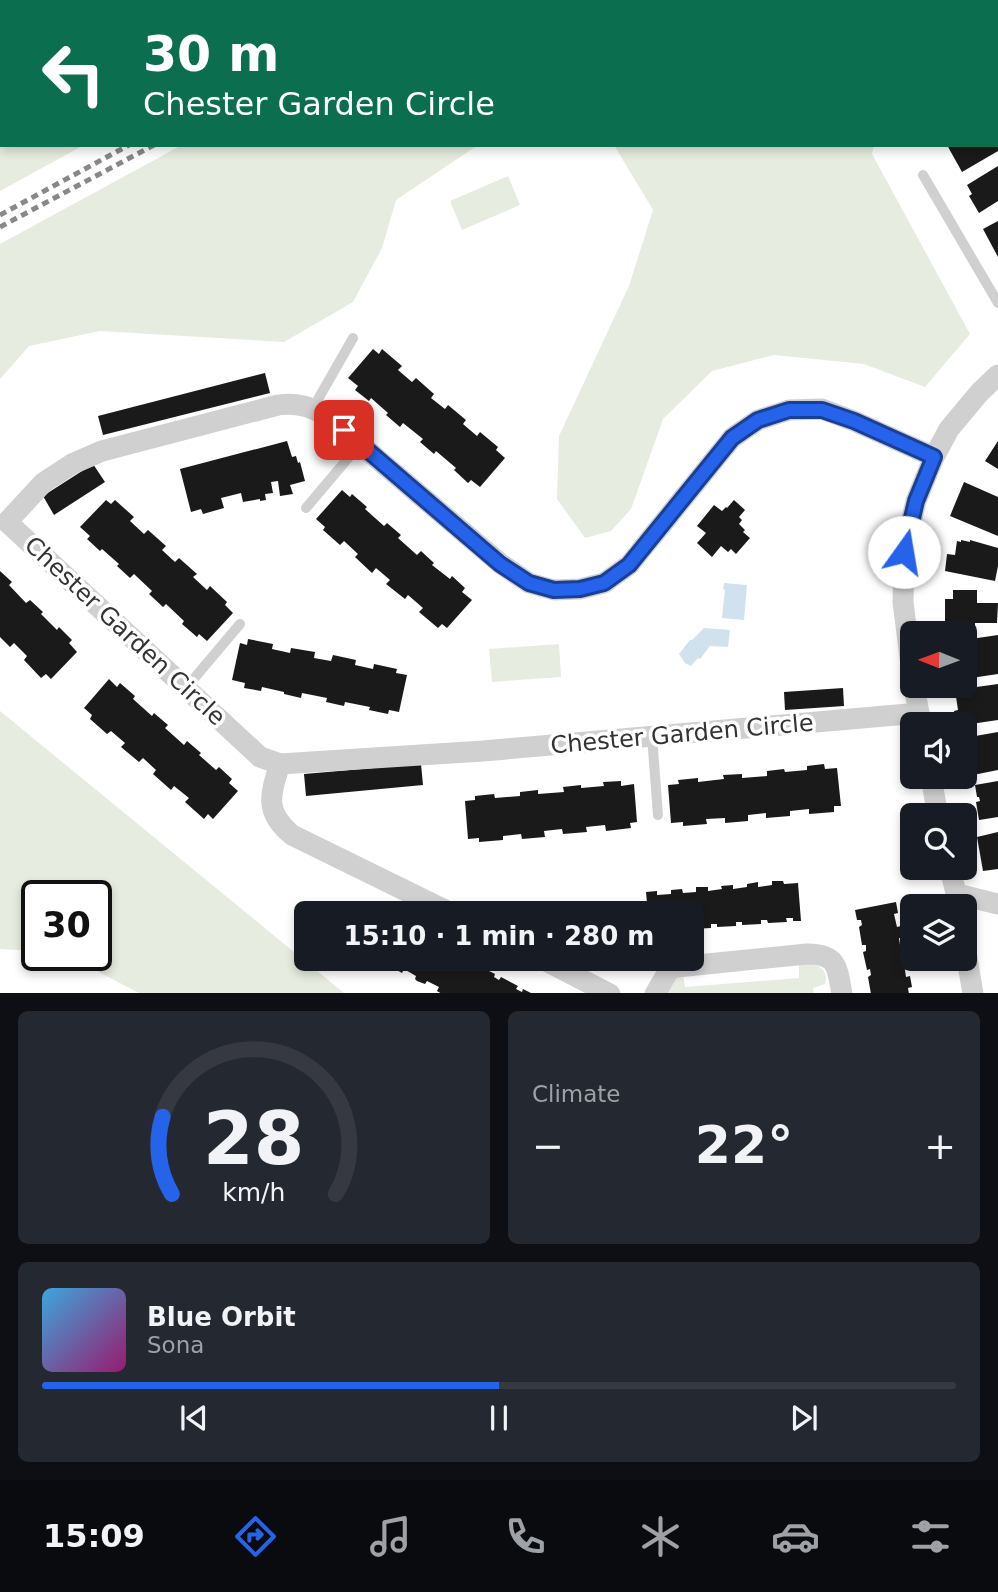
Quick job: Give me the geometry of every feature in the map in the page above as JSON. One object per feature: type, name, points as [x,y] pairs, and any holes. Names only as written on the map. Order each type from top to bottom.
[{"type":"street","points":[[906,621],[904,552],[916,501],[949,429],[998,375]]},
{"type":"street","name":"Chester Garden Circle","points":[[313,408],[290,403],[278,405],[102,451],[72,464],[43,483],[7,522],[260,757],[280,764],[900,720]]},
{"type":"street","points":[[313,408],[328,417],[500,564],[529,583],[554,590],[580,589],[604,583],[629,565],[732,438],[758,420],[789,410],[822,410],[854,421],[934,457]]},
{"type":"street","points":[[280,764],[271,797],[280,825],[292,835],[427,901]]},
{"type":"street","points":[[977,902],[998,904]]},
{"type":"street","points":[[655,993],[669,970],[677,967],[807,954],[828,957],[835,963],[842,993]]},
{"type":"street","points":[[566,971],[610,993]]},
{"type":"street","points":[[969,971],[972,993]]},
{"type":"lane","points":[[923,175],[998,303]]},
{"type":"lane","points":[[313,408],[353,338]]},
{"type":"lane","points":[[306,508],[360,444]]},
{"type":"lane","points":[[186,688],[240,624]]},
{"type":"lane","points":[[652,736],[658,815]]},
{"type":"shaded area","points":[[0,147],[80,147],[0,191]]},
{"type":"shaded area","points":[[178,147],[475,147],[396,200],[382,248],[353,302],[284,342],[100,331],[29,346],[0,379],[0,244]]},
{"type":"shaded area","points":[[615,147],[874,147],[872,154],[970,334],[925,387],[864,364],[774,355],[712,371],[663,419],[631,509],[611,531],[585,538],[557,499],[559,436],[629,286],[653,210]]},
{"type":"shaded area","points":[[508,176],[520,205],[462,230],[450,201]]},
{"type":"shaded area","points":[[559,644],[561,677],[492,682],[489,649]]},
{"type":"shaded area","points":[[0,711],[294,952],[294,971],[317,971],[344,993],[139,993],[97,971],[112,971],[112,880],[21,880],[21,950],[0,949]]},
{"type":"shaded area","points":[[800,962],[811,963],[820,967],[825,974],[825,984],[813,988],[814,993],[662,993],[664,985],[683,975],[685,987],[799,978]]},
{"type":"water","points":[[724,583],[747,585],[744,620],[722,618]]},
{"type":"water","points":[[704,628],[730,630],[728,647],[710,646],[691,666],[685,663],[679,654]]},
{"type":"building","points":[[948,147],[998,147],[998,151],[962,172]]},
{"type":"building","points":[[998,166],[998,201],[979,213],[969,196],[972,194],[967,185]]},
{"type":"building","points":[[998,221],[998,257],[983,229]]},
{"type":"building","points":[[373,349],[379,354],[382,349],[402,366],[398,370],[412,382],[416,378],[434,394],[431,398],[445,409],[448,405],[466,420],[463,424],[477,436],[480,432],[498,447],[496,450],[505,458],[480,487],[471,480],[468,483],[454,470],[456,468],[420,442],[423,439],[403,423],[400,427],[371,398],[369,401],[355,390],[358,386],[348,378]]},
{"type":"building","points":[[265,373],[270,393],[103,435],[98,416]]},
{"type":"building","points":[[287,441],[292,457],[296,456],[298,463],[300,462],[305,481],[290,485],[293,494],[280,496],[278,481],[271,482],[273,493],[265,494],[266,500],[243,502],[241,493],[221,498],[224,508],[203,514],[201,509],[191,512],[180,469]]},
{"type":"building","points":[[998,441],[998,469],[985,461]]},
{"type":"building","points":[[93,464],[105,482],[54,515],[43,496]]},
{"type":"building","points":[[964,482],[998,497],[998,536],[950,516]]},
{"type":"building","points":[[342,490],[350,497],[352,494],[384,526],[387,523],[401,535],[398,538],[417,555],[421,551],[434,563],[432,565],[450,579],[452,576],[465,588],[462,592],[472,600],[447,628],[442,624],[438,628],[419,612],[423,608],[408,595],[405,599],[386,584],[390,580],[376,568],[372,573],[355,557],[358,554],[344,541],[340,545],[323,530],[325,527],[316,519]]},
{"type":"building","points":[[106,500],[111,504],[115,500],[134,517],[130,521],[144,534],[148,530],[166,546],[162,550],[175,562],[179,558],[197,574],[193,577],[207,590],[210,586],[227,602],[225,605],[233,613],[207,641],[199,634],[197,637],[182,624],[184,621],[166,604],[163,607],[149,594],[152,591],[134,574],[130,578],[117,566],[119,564],[87,539],[90,536],[80,527]]},
{"type":"building","points":[[734,500],[745,510],[739,517],[742,520],[739,524],[750,538],[736,554],[721,546],[712,557],[697,543],[706,533],[697,526],[714,505],[722,511]]},
{"type":"building","points":[[957,541],[998,548],[995,581],[945,571],[947,554],[955,555]]},
{"type":"building","points":[[0,571],[12,582],[9,585],[26,603],[30,600],[57,630],[59,627],[72,640],[69,643],[77,652],[51,679],[46,674],[41,678],[24,660],[27,656],[14,643],[10,647],[0,637]]},
{"type":"building","points":[[953,590],[977,590],[977,603],[998,603],[997,623],[945,621],[945,599],[953,599]]},
{"type":"building","points":[[998,635],[998,674],[977,677],[977,638]]},
{"type":"building","points":[[248,639],[273,644],[272,649],[290,653],[291,648],[315,652],[314,658],[331,661],[333,655],[356,660],[355,665],[373,669],[374,664],[397,669],[396,673],[407,675],[399,712],[389,710],[388,714],[345,702],[344,706],[326,702],[327,698],[302,693],[301,698],[262,687],[261,691],[244,688],[245,683],[232,680],[240,643],[247,645]]},
{"type":"building","points":[[109,679],[117,687],[120,683],[152,716],[154,713],[168,725],[165,728],[184,745],[187,741],[216,770],[219,767],[232,779],[229,783],[238,791],[213,819],[208,814],[204,819],[185,802],[189,798],[174,786],[171,790],[153,774],[156,770],[143,758],[139,762],[121,747],[125,743],[111,731],[107,734],[90,719],[92,715],[84,708]]},
{"type":"building","points":[[998,684],[998,720],[977,723],[977,712],[954,712],[958,710],[956,698],[977,698],[977,687]]},
{"type":"building","points":[[843,688],[844,706],[785,710],[784,692]]},
{"type":"building","points":[[998,732],[998,770],[977,774],[977,736]]},
{"type":"building","points":[[421,764],[423,785],[306,796],[304,774]]},
{"type":"building","points":[[824,764],[825,769],[837,768],[841,806],[834,806],[834,812],[809,814],[809,809],[790,811],[790,816],[766,818],[766,813],[748,815],[748,821],[725,823],[725,818],[706,819],[707,824],[683,826],[683,822],[671,823],[668,785],[679,784],[678,780],[698,778],[698,782],[724,779],[723,775],[742,774],[742,778],[767,776],[767,771],[807,770],[807,766]]},
{"type":"building","points":[[621,781],[621,786],[634,784],[637,822],[630,823],[631,828],[606,831],[605,825],[586,827],[587,832],[563,834],[562,829],[544,831],[545,837],[522,839],[521,834],[503,836],[503,840],[479,842],[479,838],[468,839],[465,801],[475,800],[475,796],[520,796],[520,792],[538,790],[538,794],[564,792],[563,787],[604,786],[603,782]]},
{"type":"building","points":[[998,781],[998,817],[979,820],[977,785]]},
{"type":"building","points":[[998,832],[998,869],[983,871],[977,837]]},
{"type":"building","points":[[772,881],[798,883],[801,921],[786,918],[787,922],[768,923],[767,920],[761,920],[761,924],[742,925],[742,922],[736,922],[736,926],[717,927],[717,924],[711,924],[711,928],[704,928],[704,901],[647,901],[646,892],[657,891],[657,895],[671,894],[671,890],[682,889],[683,893],[696,892],[696,887],[708,887],[708,891],[733,885],[733,889],[758,882],[758,887],[772,885]]},
{"type":"building","points":[[896,902],[898,913],[894,914],[897,927],[900,926],[900,971],[905,971],[906,977],[910,976],[912,987],[908,988],[909,993],[871,993],[868,977],[871,975],[870,969],[867,970],[863,952],[866,951],[866,945],[862,945],[859,927],[862,925],[861,920],[857,920],[855,910]]},
{"type":"building","points":[[407,971],[489,971],[499,980],[501,977],[518,986],[516,989],[531,993],[440,993],[437,991],[439,987],[427,981],[425,984],[417,981],[416,976]]},
{"type":"railway","points":[[0,215],[125,147]]},
{"type":"railway","points":[[0,227],[150,147]]},
{"type":"route","points":[[344,430],[500,564],[529,583],[554,590],[580,589],[604,583],[629,565],[732,438],[758,420],[789,410],[822,410],[854,421],[934,457],[916,501],[904,552]]}]
